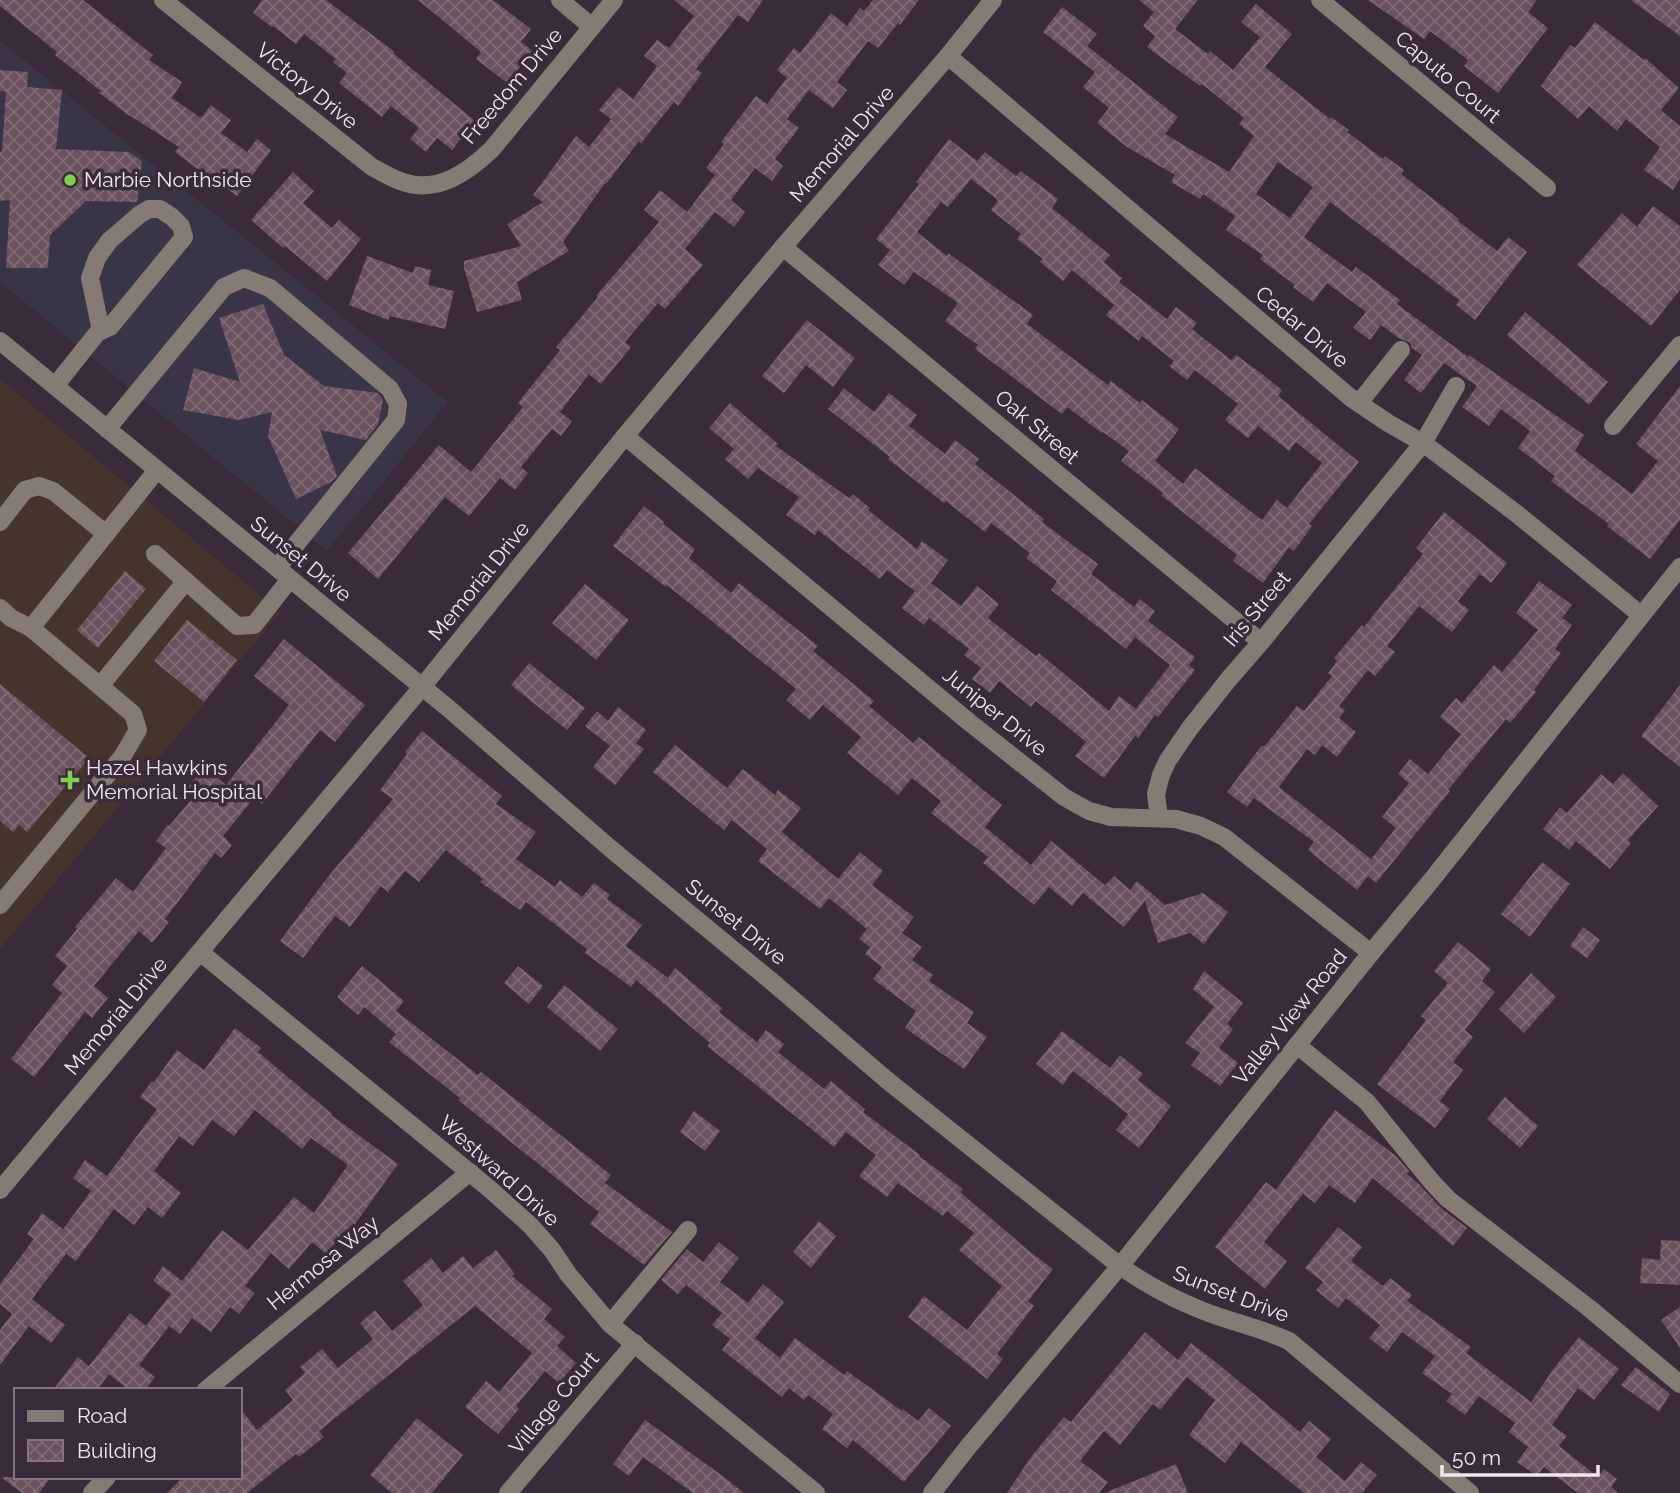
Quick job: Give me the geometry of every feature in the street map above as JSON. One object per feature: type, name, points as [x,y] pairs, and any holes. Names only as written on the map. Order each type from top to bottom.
[{"type":"street","name":"Victory Drive","points":[[163,0],[372,167],[402,182],[432,186]]},
{"type":"street","points":[[560,0],[592,27]]},
{"type":"street","name":"Freedom Drive","points":[[432,186],[463,174],[492,149],[614,0]]},
{"type":"street","name":"Memorial Drive","points":[[0,1190],[422,687],[625,436],[993,0]]},
{"type":"street","name":"Caputo Court","points":[[1320,0],[1547,188]]},
{"type":"street","name":"Cedar Drive","points":[[948,56],[1359,403],[1423,443],[1517,514],[1641,615]]},
{"type":"street","points":[[55,386],[98,332],[101,331],[110,327],[184,237],[181,226],[160,209],[149,209],[139,215],[109,241],[97,258],[90,278],[101,331]]},
{"type":"street","name":"Oak Street","points":[[783,247],[1261,642]]},
{"type":"street","points":[[107,429],[224,287],[244,278],[270,288],[390,389],[398,404],[396,420],[284,574],[254,625],[237,626],[155,554]]},
{"type":"street","name":"Sunset Drive","points":[[0,341],[448,708],[611,849],[888,1081],[1120,1266],[1154,1288],[1198,1309],[1268,1331],[1289,1341],[1470,1493]]},
{"type":"street","points":[[1613,426],[1680,345]]},
{"type":"street","points":[[1359,403],[1401,350]]},
{"type":"street","name":"Iris Street","points":[[1159,818],[1156,794],[1168,760],[1190,728],[1423,443],[1456,386]]},
{"type":"street","name":"Juniper Drive","points":[[625,436],[969,722],[1064,797],[1089,811],[1111,817],[1176,820],[1201,826],[1224,837],[1371,953]]},
{"type":"street","points":[[31,628],[157,470]]},
{"type":"street","points":[[0,522],[25,491],[39,486],[53,491],[106,534]]},
{"type":"street","name":"Valley View Road","points":[[932,1493],[1120,1266],[1680,567]]},
{"type":"street","points":[[100,686],[186,581]]},
{"type":"street","points":[[0,608],[11,618],[31,628],[133,714],[138,730],[122,757],[0,905]]},
{"type":"street","name":"Westward Drive","points":[[200,951],[470,1172],[530,1225],[610,1324],[816,1493]]},
{"type":"street","points":[[1297,1045],[1367,1102],[1448,1199],[1589,1308],[1680,1384]]},
{"type":"street","name":"Hermosa Way","points":[[208,1388],[470,1172]]},
{"type":"street","points":[[610,1324],[688,1230]]},
{"type":"street","name":"Village Court","points":[[508,1493],[635,1343]]},
{"type":"street","points":[[92,1493],[105,1479]]},
{"type":"shaded area","points":[[0,41],[448,402],[327,551],[0,282]]},
{"type":"shaded area","name":"Hazel Hawkins Memorial Hospital","points":[[0,379],[280,612],[0,949]]},
{"type":"building","points":[[0,0],[83,0],[153,55],[149,60],[182,82],[172,98],[201,118],[211,105],[231,120],[221,133],[247,152],[257,139],[271,150],[237,196],[175,152],[179,147],[98,92],[102,92],[0,6]]},
{"type":"building","points":[[262,0],[326,0],[395,52],[393,53],[475,121],[452,150],[437,138],[426,152],[410,139],[419,128],[391,106],[382,117],[339,83],[347,73],[333,62],[336,59],[304,34],[296,44],[253,13]]},
{"type":"building","points":[[418,0],[493,0],[531,29],[521,42],[533,51],[507,83],[476,59],[481,52]]},
{"type":"building","points":[[674,0],[763,0],[748,22],[738,15],[696,69],[702,73],[678,106],[674,102],[605,183],[563,242],[569,251],[517,282],[522,300],[477,312],[464,261],[521,246],[507,224],[543,202],[533,195],[576,136],[589,147],[611,119],[599,110],[618,87],[633,99],[657,66],[644,56],[657,40],[669,48],[694,16]]},
{"type":"building","points":[[873,0],[919,0],[878,48],[868,41],[837,82],[847,90],[833,108],[809,90],[787,119],[799,128],[775,159],[783,166],[772,181],[755,168],[731,200],[745,212],[734,227],[715,212],[685,249],[703,265],[665,309],[658,303],[625,342],[631,347],[601,384],[589,374],[560,412],[572,421],[561,436],[552,429],[521,467],[528,473],[515,490],[500,478],[469,516],[445,497],[378,579],[348,553],[439,445],[471,472],[523,407],[518,403],[560,350],[556,347],[659,222],[644,210],[660,190],[687,212],[715,175],[706,168],[724,144],[721,142],[756,96],[767,104],[787,78],[777,70],[794,48],[800,53],[831,13],[847,26],[860,8],[864,11]]},
{"type":"building","points":[[1139,0],[1198,0],[1175,29],[1208,54],[1210,51],[1233,70],[1260,37],[1241,22],[1256,4],[1292,34],[1265,67],[1383,159],[1385,156],[1404,170],[1401,174],[1497,251],[1508,237],[1527,252],[1475,320],[1456,305],[1459,300],[1330,202],[1304,237],[1352,272],[1356,267],[1400,300],[1397,304],[1468,357],[1469,355],[1584,435],[1575,451],[1632,494],[1658,461],[1636,444],[1680,386],[1680,520],[1650,559],[1607,526],[1609,524],[1551,481],[1555,476],[1518,448],[1530,431],[1501,409],[1489,426],[1462,407],[1477,386],[1444,363],[1421,393],[1404,380],[1422,355],[1412,348],[1409,342],[1400,339],[1381,325],[1370,340],[1353,328],[1366,312],[1327,283],[1313,302],[1260,259],[1263,255],[1226,230],[1235,216],[1203,194],[1200,199],[1171,182],[1175,175],[1127,147],[1097,123],[1109,108],[1083,87],[1095,72],[1043,32],[1062,7],[1097,34],[1087,46],[1178,117],[1165,134],[1229,172],[1254,136],[1239,124],[1244,118],[1202,84],[1200,86],[1147,47],[1155,36],[1143,26],[1154,12]],"holes":[[[1278,162],[1313,187],[1290,218],[1256,194]]]},
{"type":"building","points":[[1368,0],[1537,0],[1528,12],[1548,28],[1498,93],[1464,66],[1468,60],[1430,31],[1424,39]]},
{"type":"building","points":[[1631,0],[1680,0],[1680,36]]},
{"type":"building","points":[[1595,22],[1644,60],[1645,58],[1679,88],[1661,110],[1680,126],[1680,179],[1673,190],[1644,170],[1660,147],[1626,119],[1617,131],[1589,106],[1578,119],[1541,86],[1570,45],[1575,48]]},
{"type":"building","name":"Marbie Northside","points":[[0,70],[28,72],[27,87],[62,90],[56,149],[128,152],[142,161],[137,202],[86,201],[50,235],[48,268],[6,268],[10,200],[0,201],[0,152],[6,92],[0,91]]},
{"type":"building","points":[[949,139],[977,161],[985,152],[1016,176],[1021,171],[1058,199],[1052,208],[1110,255],[1104,262],[1122,278],[1119,282],[1167,319],[1176,307],[1197,323],[1192,329],[1231,360],[1236,355],[1262,374],[1282,390],[1278,396],[1359,462],[1309,524],[1312,526],[1294,551],[1289,547],[1263,583],[1233,561],[1237,555],[1121,461],[1129,451],[1067,407],[1062,414],[975,349],[978,345],[945,321],[958,303],[914,272],[904,285],[878,265],[890,250],[876,239],[919,184],[916,182]],"holes":[[[971,179],[998,200],[991,210],[1021,234],[1017,239],[1043,259],[1040,262],[1063,281],[1072,270],[1114,305],[1106,315],[1139,341],[1142,336],[1174,361],[1169,366],[1187,380],[1195,370],[1238,404],[1225,420],[1248,438],[1258,426],[1289,451],[1296,442],[1322,463],[1287,508],[1277,500],[1262,520],[1195,468],[1183,484],[1155,461],[1179,429],[1142,400],[1140,403],[1111,381],[1108,385],[1027,324],[1033,315],[917,232],[941,202],[948,207]]]},
{"type":"building","points":[[293,172],[314,191],[303,203],[332,228],[339,220],[361,239],[327,281],[251,220]]},
{"type":"building","points":[[1653,206],[1680,226],[1680,290],[1651,326],[1577,265],[1622,213],[1637,227]]},
{"type":"building","points":[[367,256],[413,273],[415,266],[431,270],[428,285],[454,291],[445,329],[390,316],[388,320],[349,305]]},
{"type":"building","points":[[263,304],[284,355],[324,386],[378,393],[383,400],[378,424],[366,440],[320,430],[337,476],[331,482],[296,499],[268,436],[272,412],[239,420],[183,410],[194,368],[240,382],[219,318]]},
{"type":"building","points":[[1525,312],[1608,382],[1589,405],[1507,335]]},
{"type":"building","points":[[807,320],[855,358],[833,387],[806,365],[784,393],[762,376]]},
{"type":"building","points":[[844,388],[874,412],[889,393],[917,415],[909,426],[945,454],[955,440],[979,459],[975,464],[1044,519],[1042,522],[1098,564],[1091,574],[1134,607],[1140,599],[1155,611],[1148,621],[1195,657],[1189,665],[1195,670],[1158,717],[1155,715],[1138,738],[1135,736],[1104,778],[1075,756],[1086,742],[1036,701],[1031,707],[999,681],[990,693],[972,679],[981,668],[964,655],[969,649],[929,618],[924,625],[902,608],[915,591],[887,570],[880,579],[818,530],[815,535],[786,515],[799,497],[758,468],[748,479],[725,459],[734,449],[709,428],[730,403],[778,444],[776,446],[849,498],[853,494],[870,508],[868,510],[917,549],[922,541],[948,560],[931,583],[961,606],[977,586],[999,604],[988,618],[1036,656],[1039,653],[1109,711],[1119,696],[1136,709],[1170,665],[1135,637],[1126,649],[1051,590],[1057,581],[1026,558],[1030,553],[991,523],[985,532],[946,501],[944,503],[828,409]]},
{"type":"building","points":[[644,506],[695,549],[689,558],[731,593],[739,583],[818,646],[813,651],[874,701],[869,706],[913,743],[919,737],[1002,805],[985,827],[1031,865],[1051,841],[1105,885],[1114,876],[1130,890],[1137,881],[1165,905],[1203,893],[1228,912],[1204,944],[1190,933],[1158,943],[1145,901],[1124,927],[1083,893],[1072,906],[1049,887],[1034,905],[983,863],[988,857],[931,813],[941,801],[912,778],[898,795],[847,753],[861,737],[823,705],[810,720],[786,700],[796,689],[667,585],[666,587],[613,546]]},
{"type":"building","points":[[1444,512],[1507,563],[1491,583],[1480,574],[1458,601],[1469,610],[1452,632],[1419,606],[1387,646],[1395,652],[1375,676],[1368,670],[1339,706],[1345,710],[1339,718],[1356,732],[1337,757],[1322,745],[1315,755],[1307,749],[1279,787],[1371,859],[1396,828],[1382,817],[1409,783],[1398,774],[1410,759],[1428,774],[1461,734],[1440,717],[1456,698],[1462,703],[1494,665],[1502,672],[1538,630],[1516,613],[1539,581],[1572,605],[1562,618],[1572,625],[1555,649],[1561,653],[1534,690],[1536,692],[1510,723],[1506,719],[1376,883],[1368,876],[1357,890],[1308,850],[1314,842],[1254,798],[1247,807],[1227,792],[1262,745],[1264,747],[1297,706],[1304,711],[1332,676],[1328,673],[1337,661],[1334,658],[1362,625],[1364,627],[1423,554],[1416,548]]},
{"type":"building","points":[[125,571],[146,589],[98,648],[77,630]]},
{"type":"building","points":[[585,584],[629,620],[596,660],[552,623]]},
{"type":"building","points":[[187,620],[237,660],[204,702],[154,661]]},
{"type":"building","points":[[284,639],[365,705],[335,742],[320,730],[262,804],[254,798],[223,836],[232,845],[221,858],[215,853],[165,919],[169,922],[152,943],[139,931],[94,986],[108,998],[92,1018],[85,1012],[34,1077],[11,1059],[62,993],[52,985],[67,966],[55,956],[77,929],[75,927],[116,878],[133,892],[166,848],[156,841],[196,794],[188,787],[204,767],[226,785],[289,705],[254,676]]},
{"type":"building","points":[[529,663],[585,708],[567,730],[511,685]]},
{"type":"building","points":[[0,684],[89,758],[27,832],[19,825],[13,832],[0,821]]},
{"type":"building","points":[[1680,685],[1680,767],[1641,736]]},
{"type":"building","points":[[618,707],[646,730],[636,743],[644,749],[615,785],[593,767],[610,746],[585,726],[597,711],[608,721]]},
{"type":"building","points":[[422,731],[502,796],[496,804],[536,832],[516,859],[555,887],[560,880],[582,897],[594,883],[610,895],[607,899],[642,925],[626,946],[668,978],[675,968],[722,1008],[719,1012],[757,1042],[766,1030],[784,1044],[778,1052],[824,1089],[831,1081],[865,1109],[863,1112],[963,1189],[960,1192],[1053,1269],[1028,1301],[1034,1306],[997,1354],[1003,1359],[987,1379],[908,1317],[924,1296],[967,1330],[1002,1286],[959,1250],[974,1233],[947,1211],[943,1216],[898,1183],[887,1197],[859,1176],[876,1155],[846,1132],[834,1147],[707,1046],[710,1043],[636,980],[631,987],[585,953],[587,949],[526,902],[520,910],[480,882],[483,879],[446,850],[419,882],[405,871],[388,892],[381,886],[350,927],[335,916],[303,958],[280,941],[327,878],[393,799],[380,790]]},
{"type":"building","points":[[675,745],[727,788],[743,769],[775,795],[778,790],[801,808],[782,832],[838,879],[860,852],[883,871],[872,885],[914,917],[902,933],[922,947],[912,960],[933,975],[929,981],[974,1012],[967,1023],[987,1037],[964,1069],[905,1028],[916,1011],[873,979],[882,967],[865,954],[870,947],[859,939],[867,929],[829,898],[820,909],[758,861],[767,849],[732,820],[724,830],[653,772]]},
{"type":"building","points":[[1623,773],[1658,806],[1628,840],[1631,843],[1610,869],[1576,841],[1569,850],[1543,829],[1560,807],[1567,813],[1601,774],[1613,784]]},
{"type":"building","points":[[1542,862],[1570,884],[1530,937],[1501,914]]},
{"type":"building","points":[[1583,927],[1600,940],[1587,958],[1570,946]]},
{"type":"building","points":[[1458,942],[1491,969],[1482,981],[1495,992],[1465,1030],[1473,1037],[1453,1062],[1463,1070],[1440,1101],[1450,1109],[1435,1128],[1377,1084],[1426,1020],[1421,1016],[1448,983],[1434,971]]},
{"type":"building","points":[[362,966],[404,1001],[396,1011],[478,1075],[481,1072],[611,1175],[605,1183],[672,1232],[644,1265],[590,1224],[599,1212],[389,1042],[396,1034],[364,1007],[358,1015],[337,997]]},
{"type":"building","points":[[518,966],[543,986],[529,1004],[504,983]]},
{"type":"building","points":[[1204,971],[1243,1003],[1227,1024],[1233,1029],[1219,1048],[1238,1063],[1220,1086],[1191,1065],[1200,1053],[1185,1043],[1214,1007],[1193,989]]},
{"type":"building","points":[[1531,973],[1556,997],[1524,1033],[1499,1009]]},
{"type":"building","points":[[564,985],[618,1029],[600,1051],[547,1007]]},
{"type":"building","points":[[235,1028],[261,1048],[258,1052],[331,1115],[398,1164],[350,1231],[347,1229],[326,1254],[312,1242],[289,1269],[271,1253],[245,1286],[255,1293],[239,1314],[230,1307],[211,1332],[192,1318],[180,1334],[169,1326],[139,1365],[155,1377],[147,1388],[126,1388],[109,1374],[98,1388],[55,1388],[78,1357],[89,1366],[130,1313],[146,1326],[171,1294],[153,1281],[163,1266],[182,1281],[222,1230],[248,1250],[294,1197],[314,1213],[348,1165],[311,1138],[302,1149],[255,1110],[234,1136],[212,1120],[193,1146],[179,1136],[154,1171],[181,1193],[162,1218],[148,1207],[134,1225],[114,1209],[76,1261],[66,1254],[32,1299],[65,1325],[51,1343],[29,1326],[0,1365],[0,1330],[12,1314],[0,1304],[0,1284],[34,1239],[27,1234],[42,1213],[63,1229],[91,1191],[73,1178],[85,1160],[107,1176],[157,1109],[140,1097],[177,1050],[204,1070]]},
{"type":"building","points":[[1062,1031],[1110,1068],[1120,1055],[1143,1074],[1138,1080],[1171,1106],[1139,1148],[1116,1130],[1128,1114],[1073,1071],[1063,1085],[1036,1064]]},
{"type":"building","points":[[1505,1097],[1538,1126],[1520,1148],[1487,1119]]},
{"type":"building","points":[[1335,1110],[1396,1156],[1409,1171],[1407,1174],[1441,1208],[1467,1228],[1453,1246],[1373,1178],[1355,1203],[1329,1185],[1315,1203],[1303,1194],[1264,1242],[1287,1261],[1265,1289],[1215,1247],[1266,1182],[1276,1190]]},
{"type":"building","points":[[694,1111],[720,1131],[705,1151],[680,1132]]},
{"type":"building","points":[[819,1221],[836,1236],[811,1268],[793,1252]]},
{"type":"building","points":[[1338,1227],[1362,1247],[1351,1261],[1383,1286],[1390,1278],[1412,1295],[1407,1301],[1471,1347],[1466,1353],[1531,1402],[1579,1337],[1619,1369],[1594,1400],[1578,1388],[1552,1425],[1567,1436],[1559,1446],[1598,1477],[1604,1469],[1617,1479],[1611,1487],[1618,1493],[1578,1493],[1544,1467],[1537,1476],[1517,1462],[1528,1447],[1509,1432],[1515,1423],[1479,1396],[1465,1415],[1446,1401],[1452,1394],[1422,1373],[1435,1356],[1402,1332],[1387,1352],[1369,1338],[1380,1325],[1346,1298],[1338,1308],[1316,1290],[1323,1282],[1305,1268]]},
{"type":"building","points":[[1661,1240],[1680,1241],[1680,1285],[1640,1283],[1642,1258],[1660,1260]]},
{"type":"building","points":[[719,1242],[739,1258],[720,1282],[748,1303],[763,1284],[784,1302],[755,1338],[780,1358],[795,1338],[844,1375],[847,1371],[918,1421],[929,1408],[951,1426],[904,1482],[853,1440],[847,1448],[822,1429],[833,1414],[808,1395],[804,1400],[789,1388],[782,1397],[722,1350],[730,1339],[712,1325],[722,1313],[686,1285],[678,1294],[661,1280],[687,1249],[703,1262]]},
{"type":"building","points":[[496,1250],[515,1274],[512,1276],[552,1309],[544,1319],[565,1337],[557,1346],[576,1363],[559,1383],[545,1371],[516,1406],[519,1409],[498,1434],[465,1407],[486,1381],[499,1392],[532,1353],[475,1306],[319,1431],[324,1437],[299,1457],[296,1454],[247,1493],[167,1493],[181,1479],[242,1479],[242,1411],[257,1430],[293,1400],[285,1390],[305,1373],[300,1367],[322,1349],[338,1368],[373,1339],[360,1323],[375,1310],[392,1331],[423,1305],[403,1281],[431,1258],[443,1273],[463,1256],[473,1268]]},
{"type":"building","points":[[1680,1307],[1680,1348],[1661,1320]]},
{"type":"building","points":[[1145,1332],[1178,1360],[1191,1343],[1300,1432],[1309,1421],[1331,1439],[1316,1457],[1345,1481],[1361,1462],[1377,1475],[1362,1493],[1304,1493],[1241,1442],[1225,1463],[1189,1435],[1215,1400],[1187,1377],[1160,1410],[1153,1404],[1120,1445],[1104,1431],[1080,1461],[1108,1482],[1099,1493],[1007,1493],[1031,1457],[1064,1417],[1071,1422]]},
{"type":"building","points":[[1636,1367],[1670,1394],[1659,1412],[1621,1385]]},
{"type":"building","points":[[417,1418],[463,1455],[432,1493],[392,1493],[370,1475]]},
{"type":"building","points":[[645,1420],[744,1493],[693,1493],[643,1457],[629,1476],[613,1464]]},
{"type":"building","points":[[1176,1464],[1188,1493],[1107,1493],[1107,1492]]},
{"type":"building","points":[[1,1477],[50,1479],[39,1493],[22,1493]]},
{"type":"place","name":"Marbie Northside","points":[[70,180]]},
{"type":"place","name":"Hazel Hawkins Memorial Hospital","points":[[70,780]]}]
